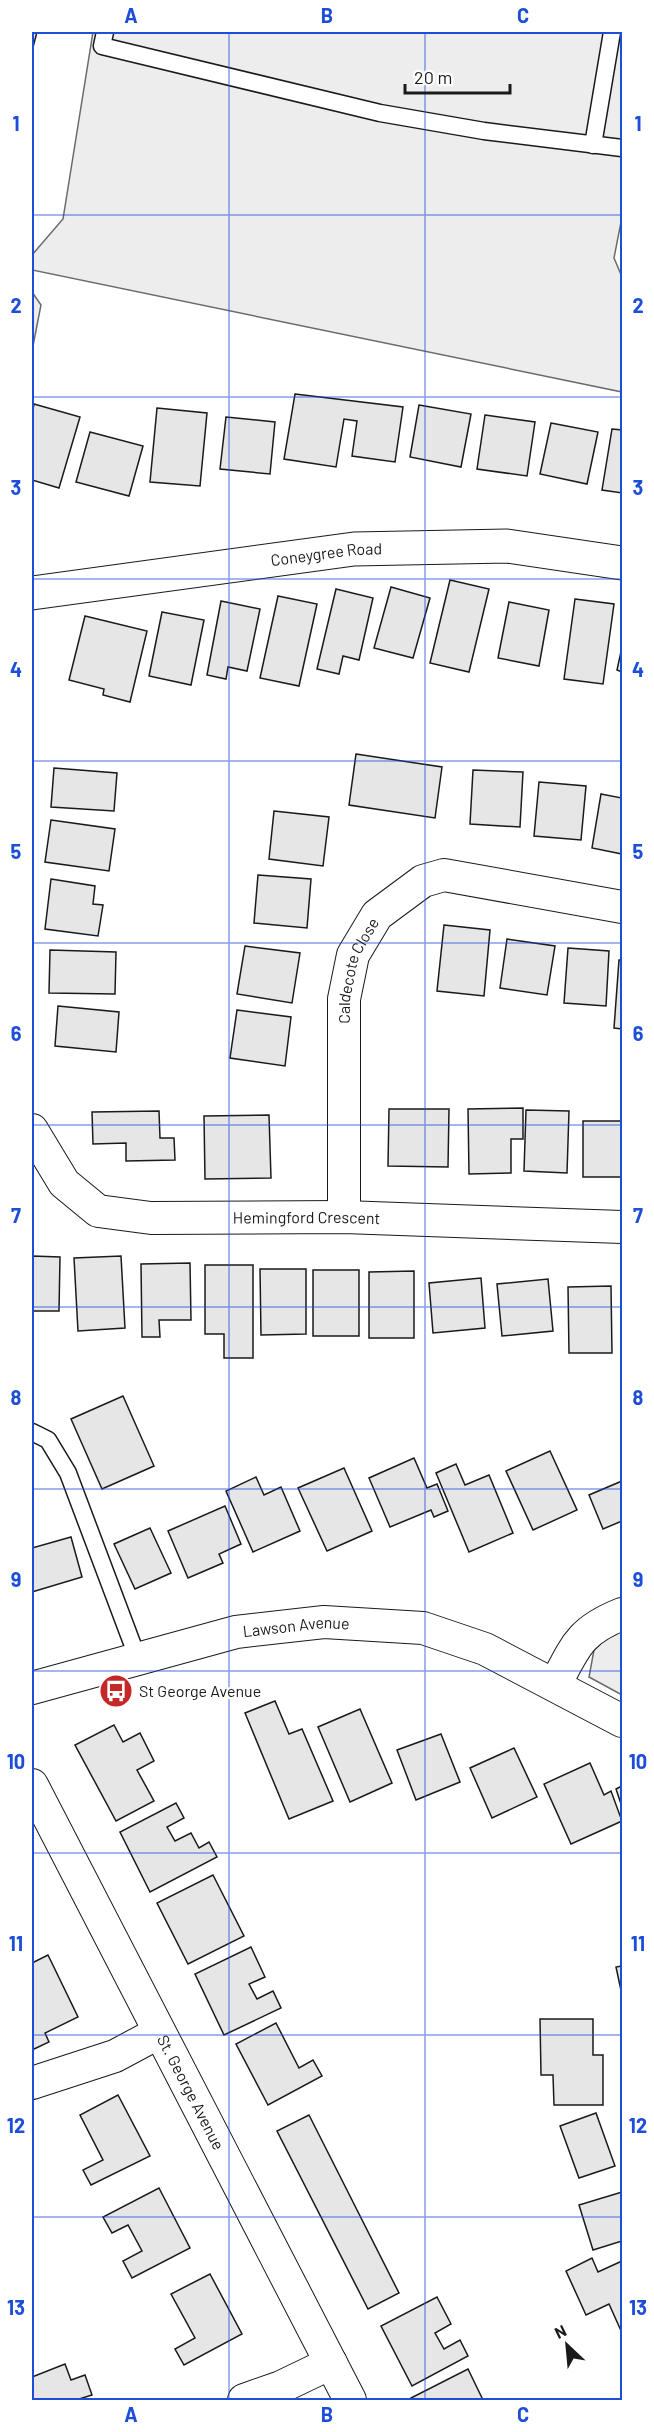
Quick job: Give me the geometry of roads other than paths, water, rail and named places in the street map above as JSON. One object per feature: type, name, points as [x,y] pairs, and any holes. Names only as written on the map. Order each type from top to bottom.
[{"type":"street","name":"Coneygree Road","points":[[32,593],[354,549],[507,546],[622,563]]},
{"type":"street","name":"Caldecote Close","points":[[344,1217],[344,999],[352,955],[377,915],[423,881],[444,875],[622,907]]},
{"type":"street","name":"Hemingford Crescent","points":[[32,1130],[64,1183],[98,1211],[151,1218],[344,1217],[622,1227]]},
{"type":"street","points":[[555,1685],[578,1642],[597,1624],[622,1614]]},
{"type":"street","name":"Lawson Avenue","points":[[32,1688],[236,1632],[324,1622],[423,1629],[485,1649],[622,1721]]},
{"type":"street","name":"St. George Avenue","points":[[32,1785],[158,2033],[350,2400]]},
{"type":"street","points":[[32,2083],[115,2056],[158,2033]]},
{"type":"street","points":[[244,2400],[281,2387],[331,2363]]},
{"type":"lane","points":[[105,32],[102,46],[380,113],[484,131],[622,148]]},
{"type":"lane","points":[[593,145],[612,32]]},
{"type":"lane","points":[[32,1432],[48,1440],[68,1473],[138,1659]]},
{"type":"place","name":"St George Avenue","points":[[116,1691]]}]
